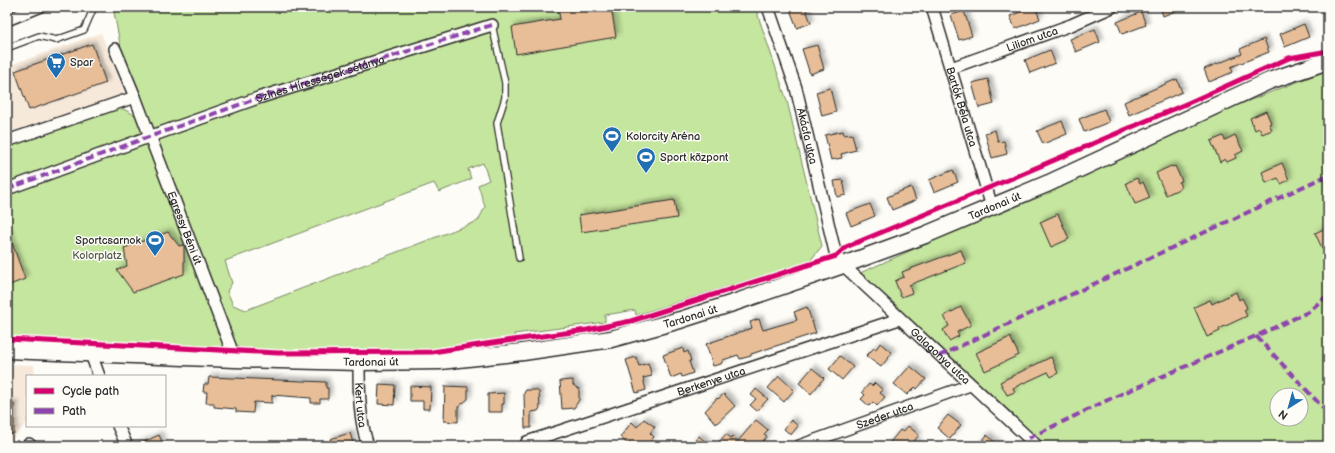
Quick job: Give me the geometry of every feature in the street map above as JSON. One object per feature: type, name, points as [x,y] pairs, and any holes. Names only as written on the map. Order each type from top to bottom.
[{"type":"street","points":[[7,20],[39,7]]},
{"type":"street","name":"Akácfa utca","points":[[768,7],[796,88],[833,246],[836,256],[843,265]]},
{"type":"street","name":"Bartók Béla utca","points":[[932,7],[992,207]]},
{"type":"street","name":"Liliom utca","points":[[951,68],[1071,25],[1112,7]]},
{"type":"street","name":"Színes Hírességek sétánya","points":[[7,189],[258,98],[492,25]]},
{"type":"street","name":"Egressy Béni út","points":[[115,49],[235,359]]},
{"type":"street","name":"Tardonai út","points":[[7,350],[235,359],[359,362],[443,361],[523,352],[611,339],[687,318],[843,265],[925,235],[1049,183],[1269,81],[1328,61]]},
{"type":"street","points":[[7,141],[133,94]]},
{"type":"street","name":"Galagonya utca","points":[[843,265],[899,319],[1037,446]]},
{"type":"street","name":"Berkenye utca","points":[[526,446],[526,442],[899,319]]},
{"type":"street","points":[[91,354],[99,375]]},
{"type":"street","name":"Kert utca","points":[[359,362],[359,396],[364,433],[368,446]]},
{"type":"street","name":"Szeder utca","points":[[799,446],[970,385]]},
{"type":"street","points":[[118,427],[127,446]]},
{"type":"lane","points":[[7,48],[39,36],[56,40],[84,30],[94,7]]},
{"type":"lane","points":[[492,25],[506,83],[505,98],[497,123],[519,258]]},
{"type":"shaded area","points":[[101,33],[125,94],[7,135],[7,66]]},
{"type":"shaded area","points":[[7,364],[34,365],[35,375],[26,375],[26,423],[7,446]]},
{"type":"green space","name":"Sport központ","points":[[113,7],[755,7],[787,101],[822,246],[810,261],[636,315],[635,310],[605,315],[605,322],[514,334],[515,339],[432,352],[232,351],[235,359],[7,339],[7,142],[113,104],[135,115],[184,227],[121,49]],"holes":[[[483,163],[489,180],[478,185],[485,207],[478,221],[246,310],[233,305],[227,291],[232,283],[225,261],[434,183],[439,192],[471,179],[468,169]]]},
{"type":"green space","points":[[1328,70],[1328,446],[1046,446],[860,273],[1093,170],[1212,115]]},
{"type":"building","points":[[558,7],[611,7],[616,37],[516,54],[512,27],[560,19]]},
{"type":"building","points":[[789,7],[805,7],[811,23],[797,28]]},
{"type":"building","points":[[1035,7],[1040,19],[1015,29],[1010,16]]},
{"type":"building","points":[[1160,7],[1185,7],[1163,16]]},
{"type":"building","points":[[964,11],[972,36],[959,40],[951,15]]},
{"type":"building","points":[[1141,12],[1146,25],[1122,34],[1117,22]]},
{"type":"building","points":[[1304,24],[1309,37],[1285,47],[1280,34]]},
{"type":"building","points":[[1095,29],[1100,42],[1076,52],[1070,39]]},
{"type":"building","points":[[1264,39],[1269,52],[1231,67],[1233,72],[1209,82],[1204,69],[1242,54],[1240,49]]},
{"type":"building","points":[[92,44],[106,83],[29,110],[15,71]]},
{"type":"building","points":[[817,45],[824,69],[810,74],[802,49]]},
{"type":"building","points":[[1050,50],[1055,63],[1030,73],[1025,60]]},
{"type":"building","points":[[988,79],[994,104],[979,108],[972,83]]},
{"type":"building","points":[[1177,79],[1182,92],[1129,115],[1124,102]]},
{"type":"building","points":[[830,88],[836,112],[822,116],[816,92]]},
{"type":"building","points":[[1104,109],[1109,122],[1084,132],[1079,119]]},
{"type":"building","points":[[1266,111],[1272,130],[1262,134],[1259,128],[1255,130],[1250,118]]},
{"type":"building","points":[[1062,121],[1067,134],[1043,144],[1037,131]]},
{"type":"building","points":[[995,130],[998,142],[1004,141],[1007,154],[992,158],[985,133]]},
{"type":"building","points":[[843,131],[844,135],[852,134],[856,150],[841,154],[842,158],[831,160],[825,135]]},
{"type":"building","points":[[1235,135],[1243,151],[1235,155],[1236,158],[1227,162],[1225,159],[1220,162],[1211,141],[1223,136],[1225,140]]},
{"type":"building","points":[[1282,163],[1289,180],[1281,184],[1278,178],[1266,183],[1262,172]]},
{"type":"building","points":[[1171,166],[1175,166],[1182,181],[1179,182],[1181,188],[1166,195],[1156,173]]},
{"type":"building","points":[[953,170],[958,182],[934,192],[929,180]]},
{"type":"building","points":[[1137,178],[1140,184],[1143,182],[1150,198],[1135,204],[1126,183]]},
{"type":"building","points":[[843,180],[846,195],[837,197],[834,181]]},
{"type":"building","points":[[911,187],[916,200],[892,210],[887,197]]},
{"type":"building","points":[[674,200],[677,218],[581,232],[579,215]]},
{"type":"building","points":[[870,204],[875,216],[851,226],[846,213]]},
{"type":"building","points":[[1058,214],[1069,239],[1051,247],[1040,222]]},
{"type":"building","points":[[1328,227],[1328,261],[1315,233]]},
{"type":"building","points":[[8,232],[25,279],[7,286],[7,233]]},
{"type":"building","name":"Sportcsarnok","points":[[168,232],[179,246],[184,245],[184,274],[133,292],[117,270],[127,266],[124,248]]},
{"type":"building","points":[[961,250],[966,263],[909,285],[912,293],[901,297],[895,281],[904,277],[902,272]]},
{"type":"building","points":[[1236,292],[1239,300],[1242,298],[1247,308],[1244,310],[1247,316],[1219,329],[1220,331],[1207,337],[1194,307],[1210,300],[1212,304]]},
{"type":"building","points":[[807,307],[816,333],[751,354],[751,356],[740,359],[738,355],[723,360],[721,364],[713,366],[706,344],[752,328],[750,322],[759,319],[763,330],[797,320],[794,312]]},
{"type":"building","points":[[961,307],[971,325],[957,332],[959,336],[949,341],[943,330],[949,326],[944,316]]},
{"type":"building","points":[[1010,337],[1019,355],[985,371],[976,353]]},
{"type":"building","points":[[880,343],[892,353],[881,367],[866,356],[874,348],[876,349]]},
{"type":"building","points":[[683,348],[684,353],[688,351],[691,361],[689,361],[693,373],[682,377],[681,374],[671,378],[663,355]]},
{"type":"building","points":[[840,356],[853,367],[842,380],[829,369]]},
{"type":"building","points":[[636,357],[639,366],[648,363],[652,376],[643,378],[646,390],[636,393],[626,360]]},
{"type":"building","points":[[1051,357],[1058,373],[1051,377],[1048,372],[1013,388],[1015,392],[1007,395],[1000,382]]},
{"type":"building","points":[[910,366],[926,379],[917,389],[915,387],[907,395],[894,384]]},
{"type":"building","points":[[812,368],[824,378],[811,394],[799,383]]},
{"type":"building","points":[[779,376],[794,390],[784,402],[768,388]]},
{"type":"building","points":[[209,377],[326,382],[326,388],[328,388],[328,399],[320,399],[320,403],[311,403],[311,398],[272,395],[272,403],[254,402],[253,413],[236,412],[236,409],[214,407],[214,403],[206,403],[207,392],[203,392],[204,384],[208,384]]},
{"type":"building","points":[[573,380],[573,385],[579,389],[579,400],[574,408],[562,409],[560,381]]},
{"type":"building","points":[[875,383],[883,390],[880,393],[885,397],[877,406],[873,402],[869,406],[861,399],[865,395],[862,392],[869,384],[872,386]]},
{"type":"building","points":[[379,384],[395,385],[394,405],[378,404]]},
{"type":"building","points":[[410,386],[431,387],[430,409],[423,409],[423,401],[410,401]]},
{"type":"building","points":[[445,386],[468,387],[468,399],[458,407],[458,422],[444,421]]},
{"type":"building","points":[[756,389],[768,399],[757,411],[750,405],[756,399],[751,395]]},
{"type":"building","points":[[526,390],[536,390],[539,392],[540,408],[538,411],[531,412],[531,428],[525,428],[524,393]]},
{"type":"building","points":[[504,393],[502,412],[488,412],[488,394]]},
{"type":"building","points":[[724,394],[735,406],[716,424],[705,411],[717,398],[718,399]]},
{"type":"building","points":[[7,404],[14,404],[14,434],[7,434]]},
{"type":"building","points":[[948,415],[961,425],[950,439],[937,428]]},
{"type":"building","points":[[644,419],[655,427],[650,433],[654,437],[647,445],[643,442],[640,446],[630,446],[620,437],[632,422],[637,427]]},
{"type":"building","points":[[756,420],[768,430],[764,434],[767,436],[759,446],[715,446],[726,434],[731,438],[732,436],[738,441]]},
{"type":"building","points":[[791,420],[798,426],[791,435],[784,429]]},
{"type":"building","points":[[908,426],[919,435],[914,441],[921,446],[887,446],[900,430],[903,432]]},
{"type":"building","points":[[350,433],[354,446],[332,446],[330,439]]},
{"type":"building","points":[[159,435],[164,446],[135,446]]},
{"type":"building","points":[[987,435],[999,446],[978,446]]},
{"type":"building","points":[[699,436],[710,446],[690,446]]},
{"type":"marked path","points":[[7,189],[258,98],[492,25]]},
{"type":"marked path","points":[[939,356],[1328,175]]},
{"type":"marked path","points":[[1029,438],[1112,398],[1308,312],[1328,295]]},
{"type":"marked path","points":[[1256,336],[1328,413]]},
{"type":"cycle path","points":[[7,339],[278,353],[432,352],[587,330],[631,321],[836,256],[846,247],[1010,179],[1289,58],[1328,51]]},
{"type":"place","name":"Spar","points":[[56,79]]},
{"type":"place","name":"Kolorcity Aréna","points":[[612,153]]},
{"type":"place","name":"Sport központ","points":[[646,174]]},
{"type":"place","name":"Sportcsarnok","points":[[155,257]]},
{"type":"park label","name":"Kolorplatz","points":[[97,255]]}]
